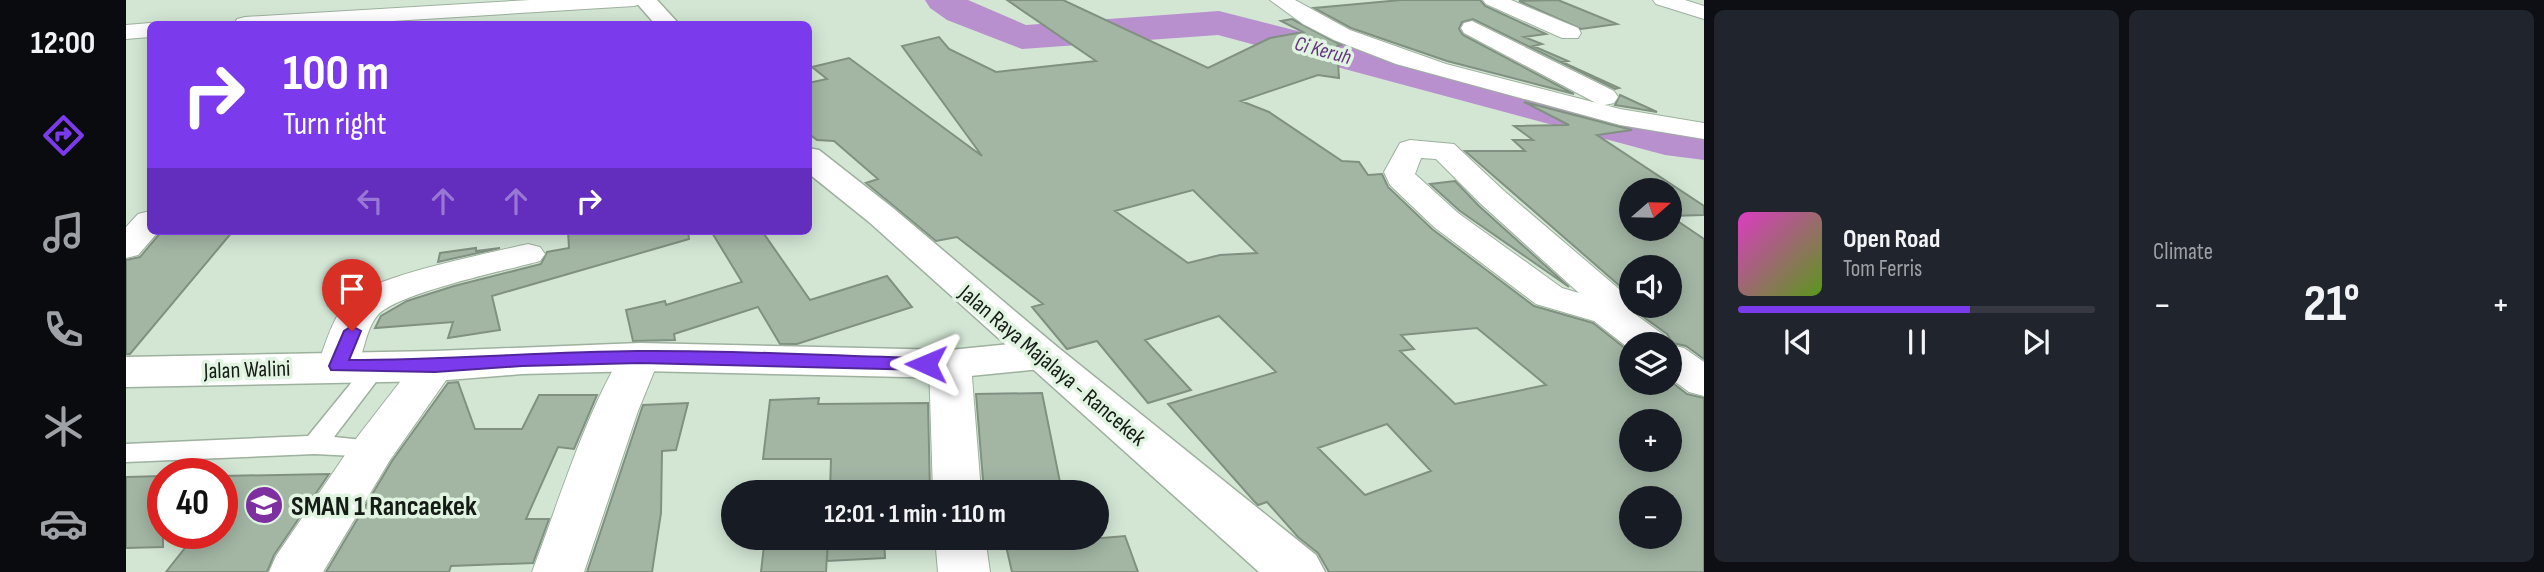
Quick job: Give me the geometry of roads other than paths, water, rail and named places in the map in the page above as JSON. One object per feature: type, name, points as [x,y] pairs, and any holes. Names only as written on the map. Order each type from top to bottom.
[{"type":"main road","points":[[645,0],[664,21]]},
{"type":"main road","name":"Jalan Raya Majalaya - Rancekek","points":[[812,160],[881,215],[1040,355],[1297,572]]},
{"type":"main road","name":"Jalan Walini","points":[[126,372],[435,366],[522,360],[640,357],[950,364],[1040,355]]},
{"type":"street","points":[[294,21],[634,0]]},
{"type":"street","points":[[1280,0],[1324,27],[1370,48],[1641,124],[1704,131]]},
{"type":"street","points":[[1493,0],[1570,33]]},
{"type":"street","points":[[1663,0],[1704,13]]},
{"type":"street","points":[[1532,17],[1468,29],[1630,107]]},
{"type":"street","points":[[126,32],[147,30]]},
{"type":"street","points":[[1564,102],[1597,93]]},
{"type":"street","points":[[1608,313],[1610,303],[1606,297],[1492,197],[1444,150],[1410,149],[1399,172],[1401,178],[1446,220],[1549,296],[1608,313],[1634,332]]},
{"type":"street","points":[[126,248],[147,224]]},
{"type":"street","points":[[357,366],[363,307],[372,300],[421,283],[528,254]]},
{"type":"street","points":[[558,572],[615,411],[640,357]]},
{"type":"street","points":[[950,364],[956,480]]},
{"type":"street","points":[[295,572],[374,448],[435,366]]},
{"type":"street","points":[[1682,366],[1704,382]]},
{"type":"street","points":[[961,550],[964,572]]},
{"type":"lane","points":[[315,445],[357,366]]},
{"type":"lane","points":[[126,453],[315,445],[374,448]]},
{"type":"waterway","name":"Ci Keruh","points":[[943,0],[960,12],[1022,37],[1219,23],[1683,144],[1704,145]]},
{"type":"place","name":"SMAN 1 Rancaekek","points":[[264,505]]}]
